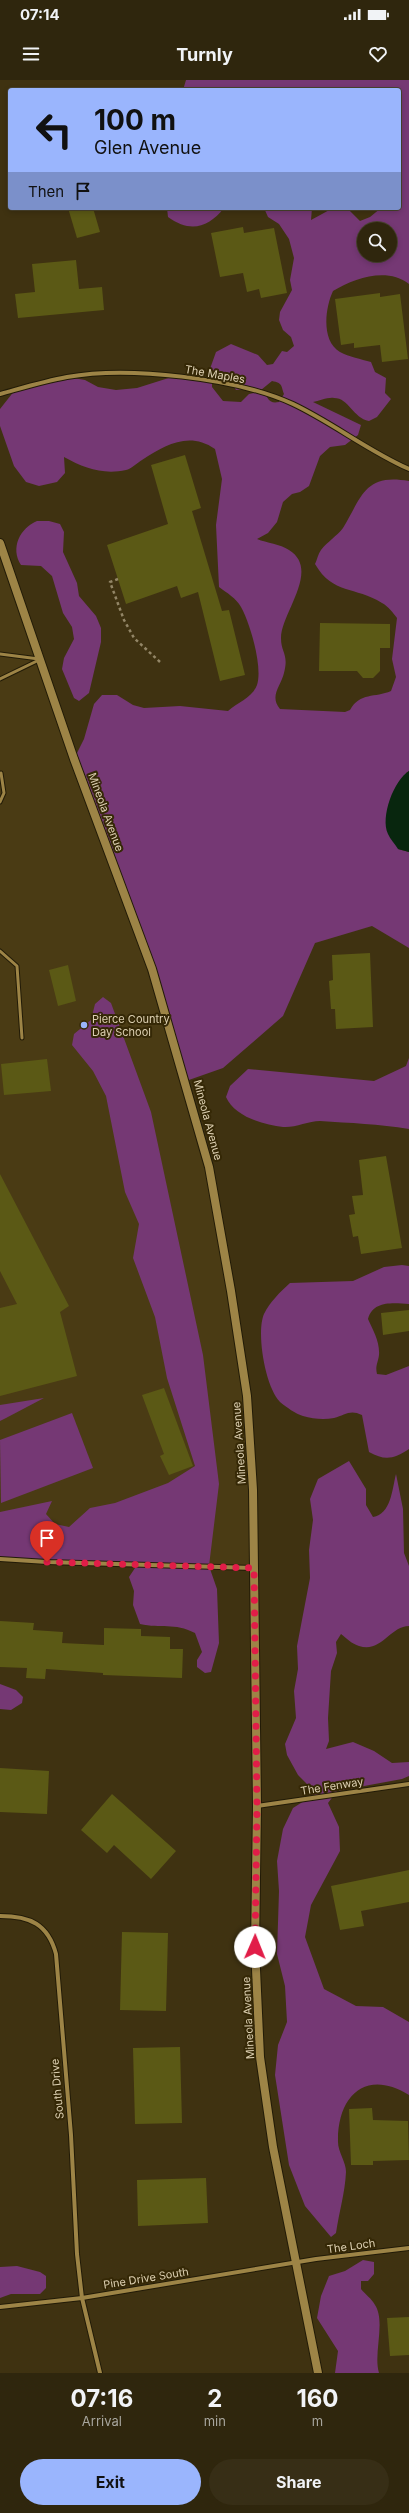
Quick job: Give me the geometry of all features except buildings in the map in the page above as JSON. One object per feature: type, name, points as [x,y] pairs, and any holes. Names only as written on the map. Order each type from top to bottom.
[{"type":"main road","name":"Mineola Avenue","points":[[0,543],[40,660],[152,969],[186,1081],[209,1167],[236,1320],[247,1396],[253,1490],[257,1806],[255,1947],[260,2057],[273,2147],[318,2373]]},
{"type":"street","name":"The Maples","points":[[0,394],[67,377],[92,374],[158,375],[206,380],[256,390],[293,404],[384,457],[409,469]]},
{"type":"street","points":[[0,1559],[47,1562],[254,1568]]},
{"type":"street","name":"The Fenway","points":[[257,1806],[409,1784]]},
{"type":"street","name":"South Drive","points":[[0,1916],[24,1919],[41,1926],[52,1942],[56,1954],[82,2298],[100,2373]]},
{"type":"street","name":"The Loch","points":[[295,2263],[409,2248]]},
{"type":"street","name":"Pine Drive South","points":[[0,2307],[82,2298],[295,2263]]},
{"type":"lane","points":[[0,654],[40,660]]},
{"type":"lane","points":[[0,679],[40,660]]},
{"type":"lane","points":[[0,802],[4,793],[1,773]]},
{"type":"lane","points":[[0,951],[17,966],[22,1038]]},
{"type":"path","points":[[118,579],[110,582],[124,620],[134,638],[160,662]]},
{"type":"shaded area","points":[[186,80],[409,80],[409,284],[391,276],[381,275],[371,276],[342,286],[333,291],[330,298],[326,324],[327,332],[334,347],[340,352],[351,357],[371,362],[375,372],[386,378],[385,393],[391,399],[377,417],[369,421],[359,416],[344,401],[339,399],[329,398],[313,402],[361,425],[358,435],[345,445],[330,447],[320,456],[309,486],[300,492],[292,494],[283,502],[277,522],[268,533],[257,539],[282,546],[289,550],[298,558],[301,569],[301,580],[283,628],[281,638],[286,662],[283,678],[276,695],[277,704],[280,709],[345,712],[350,710],[358,700],[368,696],[391,691],[396,677],[392,659],[397,618],[382,603],[363,594],[345,589],[329,581],[315,564],[321,550],[343,528],[360,497],[366,490],[373,484],[382,481],[394,479],[409,481],[409,771],[406,773],[398,849],[409,852],[409,948],[372,926],[315,943],[283,1016],[223,1068],[186,1081],[152,969],[74,759],[84,739],[94,704],[102,695],[117,695],[133,705],[144,708],[180,706],[228,711],[248,697],[257,685],[258,667],[255,645],[245,614],[237,601],[219,587],[216,525],[222,479],[215,449],[196,441],[177,442],[159,449],[126,470],[109,472],[94,470],[64,457],[65,473],[57,482],[39,486],[26,482],[14,466],[0,426],[0,409],[15,390],[67,377],[85,380],[98,387],[116,390],[137,388],[175,376],[206,380],[216,352],[231,344],[258,355],[267,365],[273,364],[282,351],[287,352],[294,346],[291,337],[283,330],[279,320],[280,312],[292,290],[290,280],[294,258],[289,239],[279,224],[268,217],[265,210],[312,210],[311,220],[329,210],[349,210],[360,221],[370,217],[379,210],[401,210],[401,88],[184,88]],"holes":[[[221,375],[228,377],[236,390],[254,388],[261,390],[272,381],[280,384],[284,394],[279,402],[271,402],[264,391],[249,394],[241,402],[223,401],[212,387],[212,380]]]},
{"type":"shaded area","points":[[167,210],[222,210],[212,220],[198,226],[184,225],[168,217]]},
{"type":"shaded area","points":[[37,521],[49,521],[60,524],[64,532],[63,552],[77,583],[79,596],[96,616],[101,628],[101,642],[89,693],[79,701],[74,698],[62,669],[64,658],[74,639],[72,627],[63,613],[52,576],[41,566],[21,565],[16,552],[18,539],[26,528]]},
{"type":"shaded area","name":"Pierce Country Day School","points":[[0,543],[152,969],[209,1167],[247,1396],[254,1568],[0,1559]]},
{"type":"shaded area","points":[[409,771],[409,852],[398,849],[391,840],[386,827],[386,818],[387,809],[394,790],[398,782]]},
{"type":"shaded area","points":[[103,997],[111,1003],[151,1112],[203,1355],[219,1484],[209,1566],[217,1589],[219,1643],[211,1672],[205,1673],[197,1667],[197,1660],[202,1652],[195,1633],[174,1627],[140,1624],[133,1605],[134,1591],[129,1577],[137,1565],[0,1559],[0,1512],[52,1501],[46,1514],[55,1524],[69,1527],[90,1508],[115,1503],[168,1483],[195,1466],[167,1378],[155,1317],[133,1258],[139,1224],[125,1192],[106,1096],[93,1071],[72,1045],[74,1034],[91,1020],[95,1004]]},
{"type":"shaded area","points":[[409,1058],[409,1129],[320,1121],[288,1127],[275,1126],[258,1122],[242,1114],[230,1104],[226,1097],[230,1086],[248,1069],[374,1081],[406,1066]]},
{"type":"shaded area","points":[[402,1265],[409,1266],[409,1304],[391,1303],[379,1306],[374,1308],[368,1319],[376,1336],[379,1350],[376,1367],[377,1374],[386,1375],[409,1366],[409,1449],[394,1457],[385,1458],[369,1452],[362,1415],[358,1413],[348,1413],[330,1419],[311,1418],[297,1414],[280,1402],[275,1395],[266,1372],[263,1359],[261,1333],[264,1314],[269,1305],[290,1283],[353,1281],[384,1267]]},
{"type":"shaded area","points":[[44,1398],[6,1418],[0,1421],[0,1405]]},
{"type":"shaded area","points":[[72,1413],[93,1468],[1,1503],[0,1440]]},
{"type":"shaded area","points":[[349,1461],[366,1489],[366,1505],[373,1517],[379,1515],[387,1506],[392,1494],[396,1474],[403,1509],[404,1553],[409,1566],[409,1626],[396,1630],[374,1646],[367,1647],[354,1644],[341,1634],[336,1642],[337,1653],[331,1671],[328,1718],[329,1741],[326,1749],[353,1742],[374,1751],[392,1763],[409,1762],[409,1776],[402,1779],[337,1791],[328,1803],[339,1827],[340,1851],[311,1905],[305,1937],[324,1989],[356,2006],[383,2007],[409,2022],[409,2095],[394,2087],[380,2084],[367,2086],[357,2091],[349,2100],[343,2111],[339,2126],[339,2150],[345,2164],[346,2172],[336,2233],[331,2237],[305,2206],[289,2165],[275,2075],[278,2045],[287,2022],[285,1986],[277,1954],[279,1891],[277,1861],[283,1829],[293,1808],[312,1796],[307,1784],[298,1775],[287,1755],[285,1744],[296,1718],[294,1691],[298,1669],[297,1646],[310,1578],[309,1550],[313,1520],[310,1499],[318,1479]]},
{"type":"shaded area","points":[[0,1684],[16,1690],[23,1697],[22,1703],[11,1710],[0,1709]]},
{"type":"shaded area","points":[[363,2260],[374,2262],[374,2274],[368,2281],[361,2281],[361,2289],[374,2303],[378,2312],[380,2329],[377,2356],[379,2373],[335,2373],[338,2351],[317,2318],[321,2296],[329,2276],[345,2271]]},
{"type":"shaded area","points":[[17,2266],[40,2272],[46,2276],[46,2288],[40,2294],[11,2294],[0,2298],[0,2267]]},
{"type":"place","name":"Pierce Country Day School","points":[[84,1025]]},
{"type":"route","points":[[47,1562],[254,1568],[257,1806],[255,1947]]}]
